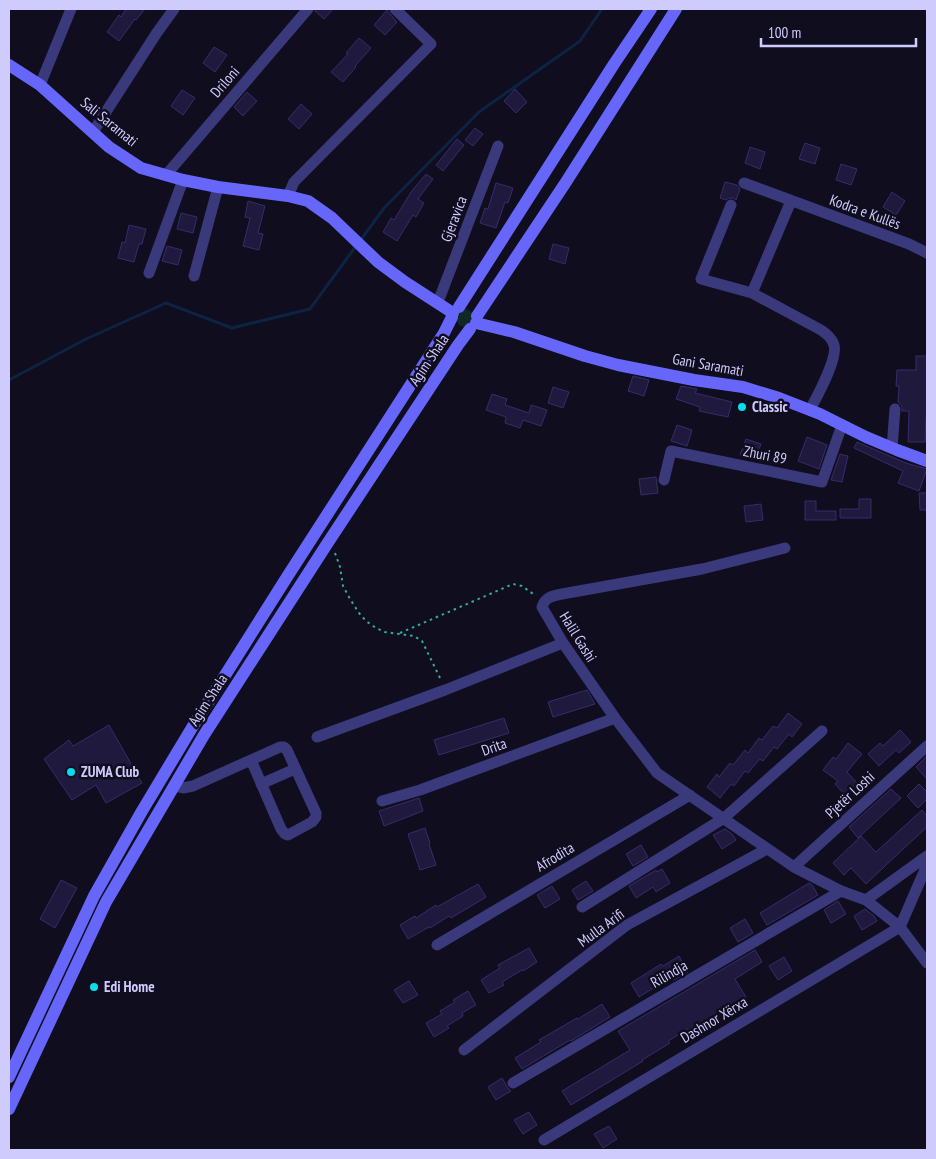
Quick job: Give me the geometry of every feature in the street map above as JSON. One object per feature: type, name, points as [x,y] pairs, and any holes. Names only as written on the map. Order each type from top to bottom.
[{"type":"main road","name":"Agim Shala","points":[[9,1077],[94,896],[192,726],[439,342],[455,312],[651,9]]},
{"type":"main road","name":"Agim Shala","points":[[9,1109],[106,902],[204,735],[326,544],[566,182],[676,9]]},
{"type":"main road","name":"Sali Saramati","points":[[9,65],[40,85],[109,147],[141,168],[183,180],[218,187],[288,196],[308,201],[332,218],[378,262],[398,277],[455,312]]},
{"type":"main road","points":[[455,312],[466,306],[470,307],[473,309],[474,322]]},
{"type":"main road","name":"Agim Shala","points":[[455,312],[454,324],[457,327],[465,330],[474,322]]},
{"type":"main road","name":"Gani Saramati","points":[[474,322],[514,332],[618,365],[694,380],[744,387],[810,410],[866,437],[927,461]]},
{"type":"street","points":[[40,85],[71,9]]},
{"type":"street","points":[[93,132],[174,9]]},
{"type":"street","name":"Driloni","points":[[166,175],[308,9]]},
{"type":"street","points":[[288,196],[294,182],[431,44],[395,9]]},
{"type":"street","name":"Gjeravica","points":[[438,302],[498,146]]},
{"type":"street","points":[[149,273],[183,180]]},
{"type":"street","name":"Kodra e Kullës","points":[[744,183],[908,244],[927,253]]},
{"type":"street","points":[[194,276],[218,187]]},
{"type":"street","points":[[752,293],[792,201]]},
{"type":"street","points":[[731,205],[701,279],[752,293],[821,330],[830,337],[835,346],[834,359],[810,410]]},
{"type":"street","points":[[892,448],[896,409]]},
{"type":"street","name":"Zhuri 89","points":[[664,480],[671,452],[822,482],[842,425]]},
{"type":"street","name":"Halil Gashi","points":[[785,548],[702,568],[562,594],[547,598],[543,602],[542,607],[563,643],[615,718],[657,773],[794,867],[841,891],[866,900],[900,927],[927,962]]},
{"type":"street","points":[[317,737],[446,690],[563,643]]},
{"type":"street","name":"Drita","points":[[382,801],[420,790],[615,718]]},
{"type":"street","points":[[582,907],[724,818],[822,730]]},
{"type":"street","name":"Pjetër Loshi","points":[[794,867],[927,746]]},
{"type":"street","points":[[174,786],[183,788],[193,786],[251,760],[280,747],[284,747],[316,813],[316,817],[312,822],[288,835],[284,834],[251,760]]},
{"type":"street","points":[[261,784],[296,769]]},
{"type":"street","name":"Afrodita","points":[[436,945],[690,795]]},
{"type":"street","name":"Mulla Arifi","points":[[464,1050],[627,925],[768,849]]},
{"type":"street","points":[[866,900],[927,856]]},
{"type":"street","points":[[900,927],[927,865]]},
{"type":"street","name":"Rilindja","points":[[513,1083],[841,891]]},
{"type":"street","name":"Dashnor Xërxa","points":[[544,1140],[900,927]]},
{"type":"path","points":[[326,544],[334,550],[340,567],[343,586],[359,613],[376,628],[385,632],[414,636],[422,641],[446,690]]},
{"type":"path","points":[[398,634],[513,584],[522,586],[543,602]]},
{"type":"green space","points":[[465,309],[471,312],[474,318],[471,324],[465,327],[459,324],[456,318],[459,312]]},
{"type":"building","points":[[126,9],[145,9],[119,41],[107,32],[119,15],[121,17]]},
{"type":"building","points":[[315,9],[333,9],[324,19]]},
{"type":"building","points":[[387,10],[397,22],[385,35],[374,25]]},
{"type":"building","points":[[359,38],[371,48],[343,82],[331,72],[348,54],[346,53]]},
{"type":"building","points":[[214,47],[227,55],[215,72],[203,63]]},
{"type":"building","points":[[515,89],[527,102],[516,113],[504,101]]},
{"type":"building","points":[[182,90],[195,98],[183,115],[171,106]]},
{"type":"building","points":[[247,92],[257,101],[243,116],[234,107]]},
{"type":"building","points":[[301,104],[312,114],[299,129],[288,119]]},
{"type":"building","points":[[475,128],[483,134],[473,146],[465,140]]},
{"type":"building","points":[[457,139],[464,145],[443,171],[436,165]]},
{"type":"building","points":[[805,143],[820,148],[815,164],[799,159]]},
{"type":"building","points":[[750,147],[765,152],[760,169],[745,163]]},
{"type":"building","points":[[841,164],[857,169],[851,185],[836,180]]},
{"type":"building","points":[[426,174],[433,179],[418,199],[424,203],[416,217],[413,215],[397,241],[383,232],[391,218],[394,220],[411,192]]},
{"type":"building","points":[[725,182],[737,185],[740,189],[736,200],[733,198],[726,200],[720,198]]},
{"type":"building","points":[[496,183],[513,188],[508,203],[505,202],[496,228],[480,223],[485,208],[488,209]]},
{"type":"building","points":[[892,192],[905,201],[896,215],[883,207]]},
{"type":"building","points":[[248,201],[265,206],[258,233],[263,234],[259,250],[243,246],[250,218],[245,217]]},
{"type":"building","points":[[181,213],[197,217],[193,233],[177,229]]},
{"type":"building","points":[[129,225],[146,229],[134,262],[118,258],[122,242],[125,243]]},
{"type":"building","points":[[553,244],[569,248],[565,264],[549,259]]},
{"type":"building","points":[[167,246],[182,250],[178,265],[162,261]]},
{"type":"building","points":[[916,356],[927,356],[925,442],[908,442],[909,411],[902,411],[902,406],[898,402],[899,386],[896,386],[897,370],[916,370]]},
{"type":"building","points":[[633,376],[649,380],[644,396],[628,391]]},
{"type":"building","points":[[681,386],[697,389],[695,393],[732,402],[728,417],[699,411],[700,407],[676,399]]},
{"type":"building","points":[[553,387],[569,392],[563,408],[548,403]]},
{"type":"building","points":[[492,394],[507,399],[505,405],[529,413],[531,405],[547,410],[541,426],[523,420],[520,428],[505,423],[506,417],[486,410]]},
{"type":"building","points":[[677,425],[692,430],[687,446],[671,441]]},
{"type":"building","points":[[807,437],[827,445],[819,469],[798,461]]},
{"type":"building","points":[[746,439],[761,444],[755,460],[740,455]]},
{"type":"building","points":[[857,442],[906,463],[927,469],[919,491],[898,483],[903,471],[854,448]]},
{"type":"building","points":[[840,454],[848,456],[842,482],[831,480]]},
{"type":"building","points":[[656,477],[658,493],[641,495],[639,479]]},
{"type":"building","points":[[919,493],[927,493],[927,510],[920,510]]},
{"type":"building","points":[[859,499],[871,499],[871,518],[840,518],[840,509],[859,509]]},
{"type":"building","points":[[805,501],[816,501],[816,511],[836,511],[836,520],[805,520]]},
{"type":"building","points":[[761,504],[763,520],[746,522],[744,506]]},
{"type":"building","points":[[587,690],[595,704],[553,717],[548,702]]},
{"type":"building","points":[[788,713],[802,724],[792,737],[789,734],[777,749],[774,747],[763,761],[760,759],[748,773],[745,771],[734,786],[731,784],[720,798],[707,787],[717,774],[719,777],[730,763],[733,765],[745,750],[748,753],[759,738],[762,740],[773,726],[777,728]]},
{"type":"building","points":[[504,718],[509,733],[439,755],[434,740]]},
{"type":"building","points":[[109,725],[142,783],[106,803],[96,785],[72,800],[44,759],[69,740],[73,746]]},
{"type":"building","points":[[900,730],[911,742],[899,753],[896,750],[879,766],[868,754],[880,743],[883,746]]},
{"type":"building","points":[[848,743],[862,754],[847,772],[858,784],[846,796],[835,784],[838,781],[823,770],[833,757],[836,759]]},
{"type":"building","points":[[927,756],[927,779],[916,767]]},
{"type":"building","points":[[919,784],[927,792],[927,799],[918,808],[907,796]]},
{"type":"building","points":[[891,789],[901,798],[858,838],[849,827]]},
{"type":"building","points":[[419,798],[423,811],[384,826],[379,811]]},
{"type":"building","points":[[922,810],[927,816],[927,827],[866,884],[851,868],[844,875],[833,863],[861,836],[876,852]]},
{"type":"building","points":[[425,828],[436,865],[420,870],[408,834]]},
{"type":"building","points":[[725,829],[736,840],[722,849],[713,835]]},
{"type":"building","points":[[641,845],[648,857],[633,866],[626,854]]},
{"type":"building","points":[[662,869],[670,883],[656,892],[653,887],[636,898],[629,886],[656,870],[657,872]]},
{"type":"building","points":[[61,880],[77,888],[55,928],[40,919]]},
{"type":"building","points":[[586,881],[593,891],[578,900],[572,890]]},
{"type":"building","points":[[809,883],[818,895],[767,925],[760,913]]},
{"type":"building","points":[[478,884],[486,897],[451,918],[449,916],[408,939],[400,925]]},
{"type":"building","points":[[552,886],[560,899],[545,908],[537,895]]},
{"type":"building","points":[[838,901],[846,914],[831,923],[824,910]]},
{"type":"building","points":[[865,909],[877,921],[862,930],[854,916]]},
{"type":"building","points":[[745,919],[753,933],[738,942],[730,928]]},
{"type":"building","points":[[529,948],[537,962],[502,982],[504,985],[489,993],[481,980],[500,968],[498,965]]},
{"type":"building","points":[[755,950],[762,962],[735,979],[746,997],[707,1021],[688,1029],[668,1041],[670,1043],[643,1061],[571,1105],[562,1091],[630,1050],[618,1031]]},
{"type":"building","points":[[679,956],[688,972],[674,980],[671,977],[639,997],[631,983],[661,964],[663,966]]},
{"type":"building","points":[[784,957],[792,971],[778,980],[769,966]]},
{"type":"building","points":[[409,981],[418,995],[403,1003],[394,990]]},
{"type":"building","points":[[468,991],[476,1005],[462,1013],[463,1016],[447,1026],[449,1028],[434,1037],[426,1023],[442,1014],[440,1011]]},
{"type":"building","points":[[602,1004],[610,1017],[522,1069],[515,1058],[541,1042],[539,1040]]},
{"type":"building","points":[[502,1078],[511,1091],[496,1100],[488,1087]]},
{"type":"building","points":[[529,1112],[537,1125],[523,1134],[514,1120]]},
{"type":"building","points":[[609,1126],[617,1139],[603,1148],[594,1134]]},
{"type":"waterway","points":[[360,241],[384,208],[479,112],[580,41],[602,9]]},
{"type":"waterway","points":[[9,380],[86,339],[166,303],[232,328],[310,309],[356,246]]},
{"type":"place","name":"Classic","points":[[742,407]]},
{"type":"place","name":"ZUMA Club","points":[[71,772]]},
{"type":"place","name":"Edi Home","points":[[94,987]]}]
